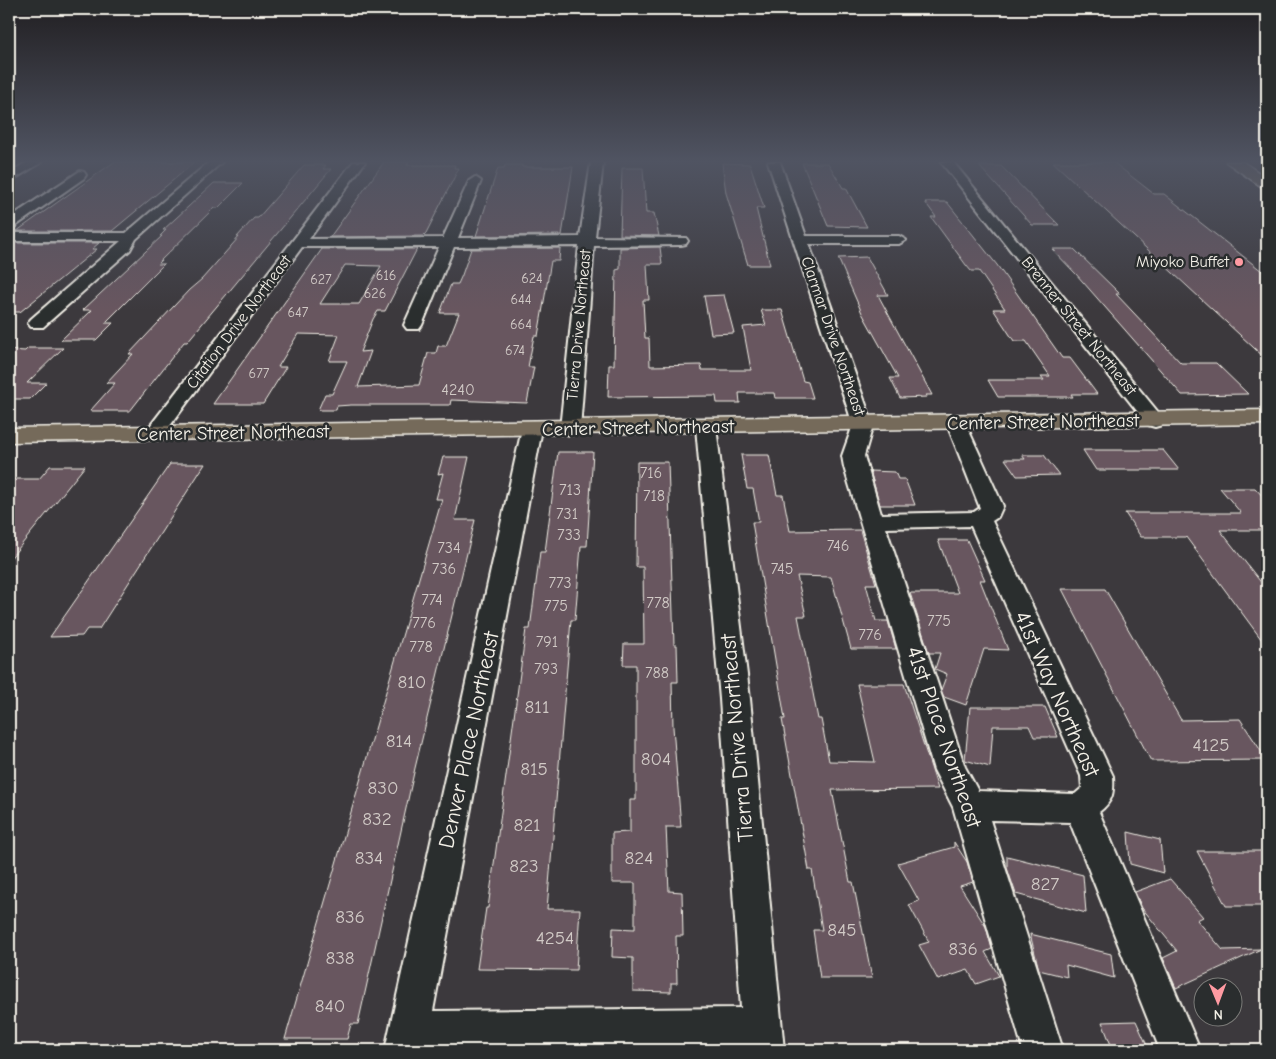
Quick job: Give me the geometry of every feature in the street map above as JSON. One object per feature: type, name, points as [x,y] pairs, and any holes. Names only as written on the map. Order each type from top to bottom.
[{"type":"main road","name":"Center Street Northeast","points":[[9,435],[957,424],[1267,417]]},
{"type":"street","points":[[9,224],[27,211]]},
{"type":"street","points":[[37,323],[125,247],[130,238],[160,211]]},
{"type":"street","name":"Citation Drive Northeast","points":[[154,434],[322,211]]},
{"type":"street","points":[[413,324],[462,211]]},
{"type":"street","name":"Tierra Drive Northeast","points":[[570,429],[591,211]]},
{"type":"street","name":"Clarmar Drive Northeast","points":[[790,211],[863,425]]},
{"type":"street","name":"Brenner Street Northeast","points":[[987,211],[1155,420]]},
{"type":"street","points":[[9,238],[130,238]]},
{"type":"street","points":[[800,240],[898,240]]},
{"type":"street","points":[[299,243],[681,241]]},
{"type":"street","points":[[871,521],[979,519],[990,512],[992,506],[957,424]]},
{"type":"street","name":"41st Place Northeast","points":[[863,425],[853,456],[871,521],[950,770],[969,805],[1043,1050]]},
{"type":"street","name":"Tierra Drive Northeast","points":[[706,427],[735,698],[764,1039]]},
{"type":"street","name":"Denver Place Northeast","points":[[407,1041],[532,429]]},
{"type":"street","name":"41st Way Northeast","points":[[979,519],[1097,776],[1098,794],[1081,808],[1180,1050]]},
{"type":"street","points":[[969,805],[1081,808]]},
{"type":"street","points":[[407,1041],[764,1039]]},
{"type":"building","points":[[45,211],[136,211],[112,231],[17,231]]},
{"type":"building","points":[[183,211],[211,211],[157,264],[164,264],[105,323],[113,323],[96,340],[61,340],[92,310],[83,310],[162,236],[160,236],[166,230],[163,230]]},
{"type":"building","points":[[264,211],[296,211],[187,342],[184,342],[130,411],[90,411],[115,383],[106,383],[133,354],[129,354],[189,290],[202,279],[254,218],[258,218]]},
{"type":"building","points":[[348,211],[437,211],[423,236],[330,237]]},
{"type":"building","points":[[484,211],[566,211],[562,235],[476,236]]},
{"type":"building","points":[[621,211],[654,213],[659,236],[620,235]]},
{"type":"building","points":[[732,211],[757,211],[770,265],[748,265]]},
{"type":"building","points":[[822,211],[859,211],[867,227],[828,226]]},
{"type":"building","points":[[932,211],[954,211],[997,265],[1062,358],[1070,358],[1097,394],[1071,394],[1073,397],[998,397],[988,380],[1044,380],[1041,376],[1050,376],[1026,341],[1014,341],[993,309],[1005,309],[979,271],[971,271],[931,217],[936,217]]},
{"type":"building","points":[[1020,211],[1046,211],[1059,225],[1032,225]]},
{"type":"building","points":[[1106,211],[1186,211],[1267,275],[1267,360]]},
{"type":"building","points":[[9,243],[99,243],[92,249],[97,249],[20,312],[9,312]]},
{"type":"building","points":[[660,247],[662,264],[647,264],[649,300],[643,300],[645,338],[649,338],[650,366],[701,365],[702,370],[751,370],[743,327],[766,325],[761,310],[782,310],[803,381],[808,382],[813,398],[775,398],[774,393],[739,393],[740,403],[717,403],[716,396],[608,397],[609,365],[614,365],[616,270],[620,269],[620,248]]},
{"type":"building","points":[[560,248],[559,261],[551,261],[538,336],[534,336],[528,367],[534,367],[527,403],[451,400],[450,405],[351,405],[337,406],[336,410],[318,410],[325,394],[332,394],[347,361],[329,361],[339,335],[298,334],[278,367],[286,367],[263,404],[213,404],[322,249],[417,249],[385,311],[378,311],[373,319],[360,352],[371,351],[358,387],[419,385],[428,353],[436,353],[438,346],[446,346],[459,313],[440,313],[451,284],[458,284],[471,249]],"holes":[[[345,265],[381,266],[359,304],[320,304]]]},
{"type":"building","points":[[1052,249],[1074,249],[1120,294],[1116,294],[1181,363],[1216,363],[1248,394],[1182,395]]},
{"type":"building","points":[[867,257],[888,295],[878,295],[932,395],[926,395],[927,397],[900,398],[890,378],[898,378],[862,313],[838,258]]},
{"type":"building","points":[[724,295],[734,333],[711,334],[704,296]]},
{"type":"building","points":[[28,348],[63,348],[27,383],[46,383],[30,399],[11,399],[9,401],[9,350],[25,351]]},
{"type":"building","points":[[1083,450],[1163,450],[1179,470],[1096,470]]},
{"type":"building","points":[[558,452],[593,452],[587,546],[581,546],[575,620],[571,620],[547,909],[580,909],[576,970],[477,969],[486,908],[488,908],[526,629],[530,629],[540,552],[545,552]]},
{"type":"building","points":[[741,455],[769,455],[777,495],[783,495],[790,531],[860,530],[876,584],[866,584],[876,621],[888,621],[896,649],[851,649],[831,577],[797,576],[806,616],[798,616],[818,719],[821,719],[829,761],[875,762],[857,684],[904,684],[938,789],[832,790],[850,882],[853,882],[872,978],[820,978],[813,930],[822,930],[812,870],[809,870],[782,719],[785,719],[752,522],[759,522],[753,489],[747,489]]},
{"type":"building","points":[[1022,455],[1044,455],[1059,475],[1017,476],[1005,459],[1025,459]]},
{"type":"building","points":[[443,457],[469,457],[455,520],[475,520],[415,768],[358,1024],[351,1024],[347,1039],[285,1039],[442,499],[436,499],[443,473],[438,474]]},
{"type":"building","points":[[637,462],[668,462],[674,645],[677,645],[678,682],[672,682],[673,727],[681,827],[666,827],[669,891],[682,892],[683,936],[676,936],[677,983],[671,983],[671,992],[633,991],[633,958],[612,957],[613,928],[635,929],[635,883],[612,883],[612,833],[630,832],[630,800],[636,800],[636,665],[623,665],[624,644],[644,644],[643,567],[636,567]]},
{"type":"building","points":[[170,464],[205,464],[99,629],[87,629],[82,636],[50,637]]},
{"type":"building","points":[[50,466],[85,466],[9,560],[9,479],[39,479]]},
{"type":"building","points":[[870,471],[895,472],[898,479],[905,479],[915,505],[880,505]]},
{"type":"building","points":[[1220,488],[1255,488],[1267,501],[1267,530],[1220,530],[1267,590],[1267,647],[1186,537],[1141,537],[1125,513],[1241,513]]},
{"type":"building","points":[[938,540],[967,540],[985,580],[980,580],[1008,650],[984,649],[966,705],[944,697],[941,690],[947,674],[935,669],[940,653],[929,653],[910,593],[958,593]]},
{"type":"building","points":[[1062,589],[1105,589],[1181,720],[1240,719],[1267,760],[1151,761]]},
{"type":"building","points":[[970,707],[1045,707],[1058,737],[1034,737],[1029,726],[993,726],[990,767],[965,760]]},
{"type":"building","points":[[1128,832],[1160,840],[1163,873],[1130,864]]},
{"type":"building","points":[[954,842],[967,862],[973,882],[960,886],[986,927],[992,949],[985,952],[999,976],[976,984],[968,970],[938,980],[919,945],[929,942],[909,905],[919,901],[898,863],[954,847]]},
{"type":"building","points":[[1197,851],[1267,851],[1267,906],[1226,906]]},
{"type":"building","points":[[1007,856],[1083,875],[1086,913],[1016,894],[1007,868]]},
{"type":"building","points":[[1170,879],[1203,917],[1197,920],[1223,950],[1261,949],[1202,976],[1194,976],[1194,980],[1176,988],[1163,958],[1177,951],[1142,908],[1135,892]]},
{"type":"building","points":[[1030,934],[1111,954],[1114,978],[1066,965],[1067,977],[1039,970]]},
{"type":"building","points":[[1136,1021],[1149,1050],[1113,1050],[1102,1022]]},
{"type":"place","name":"Miyoko Buffet","points":[[1239,262]]}]
